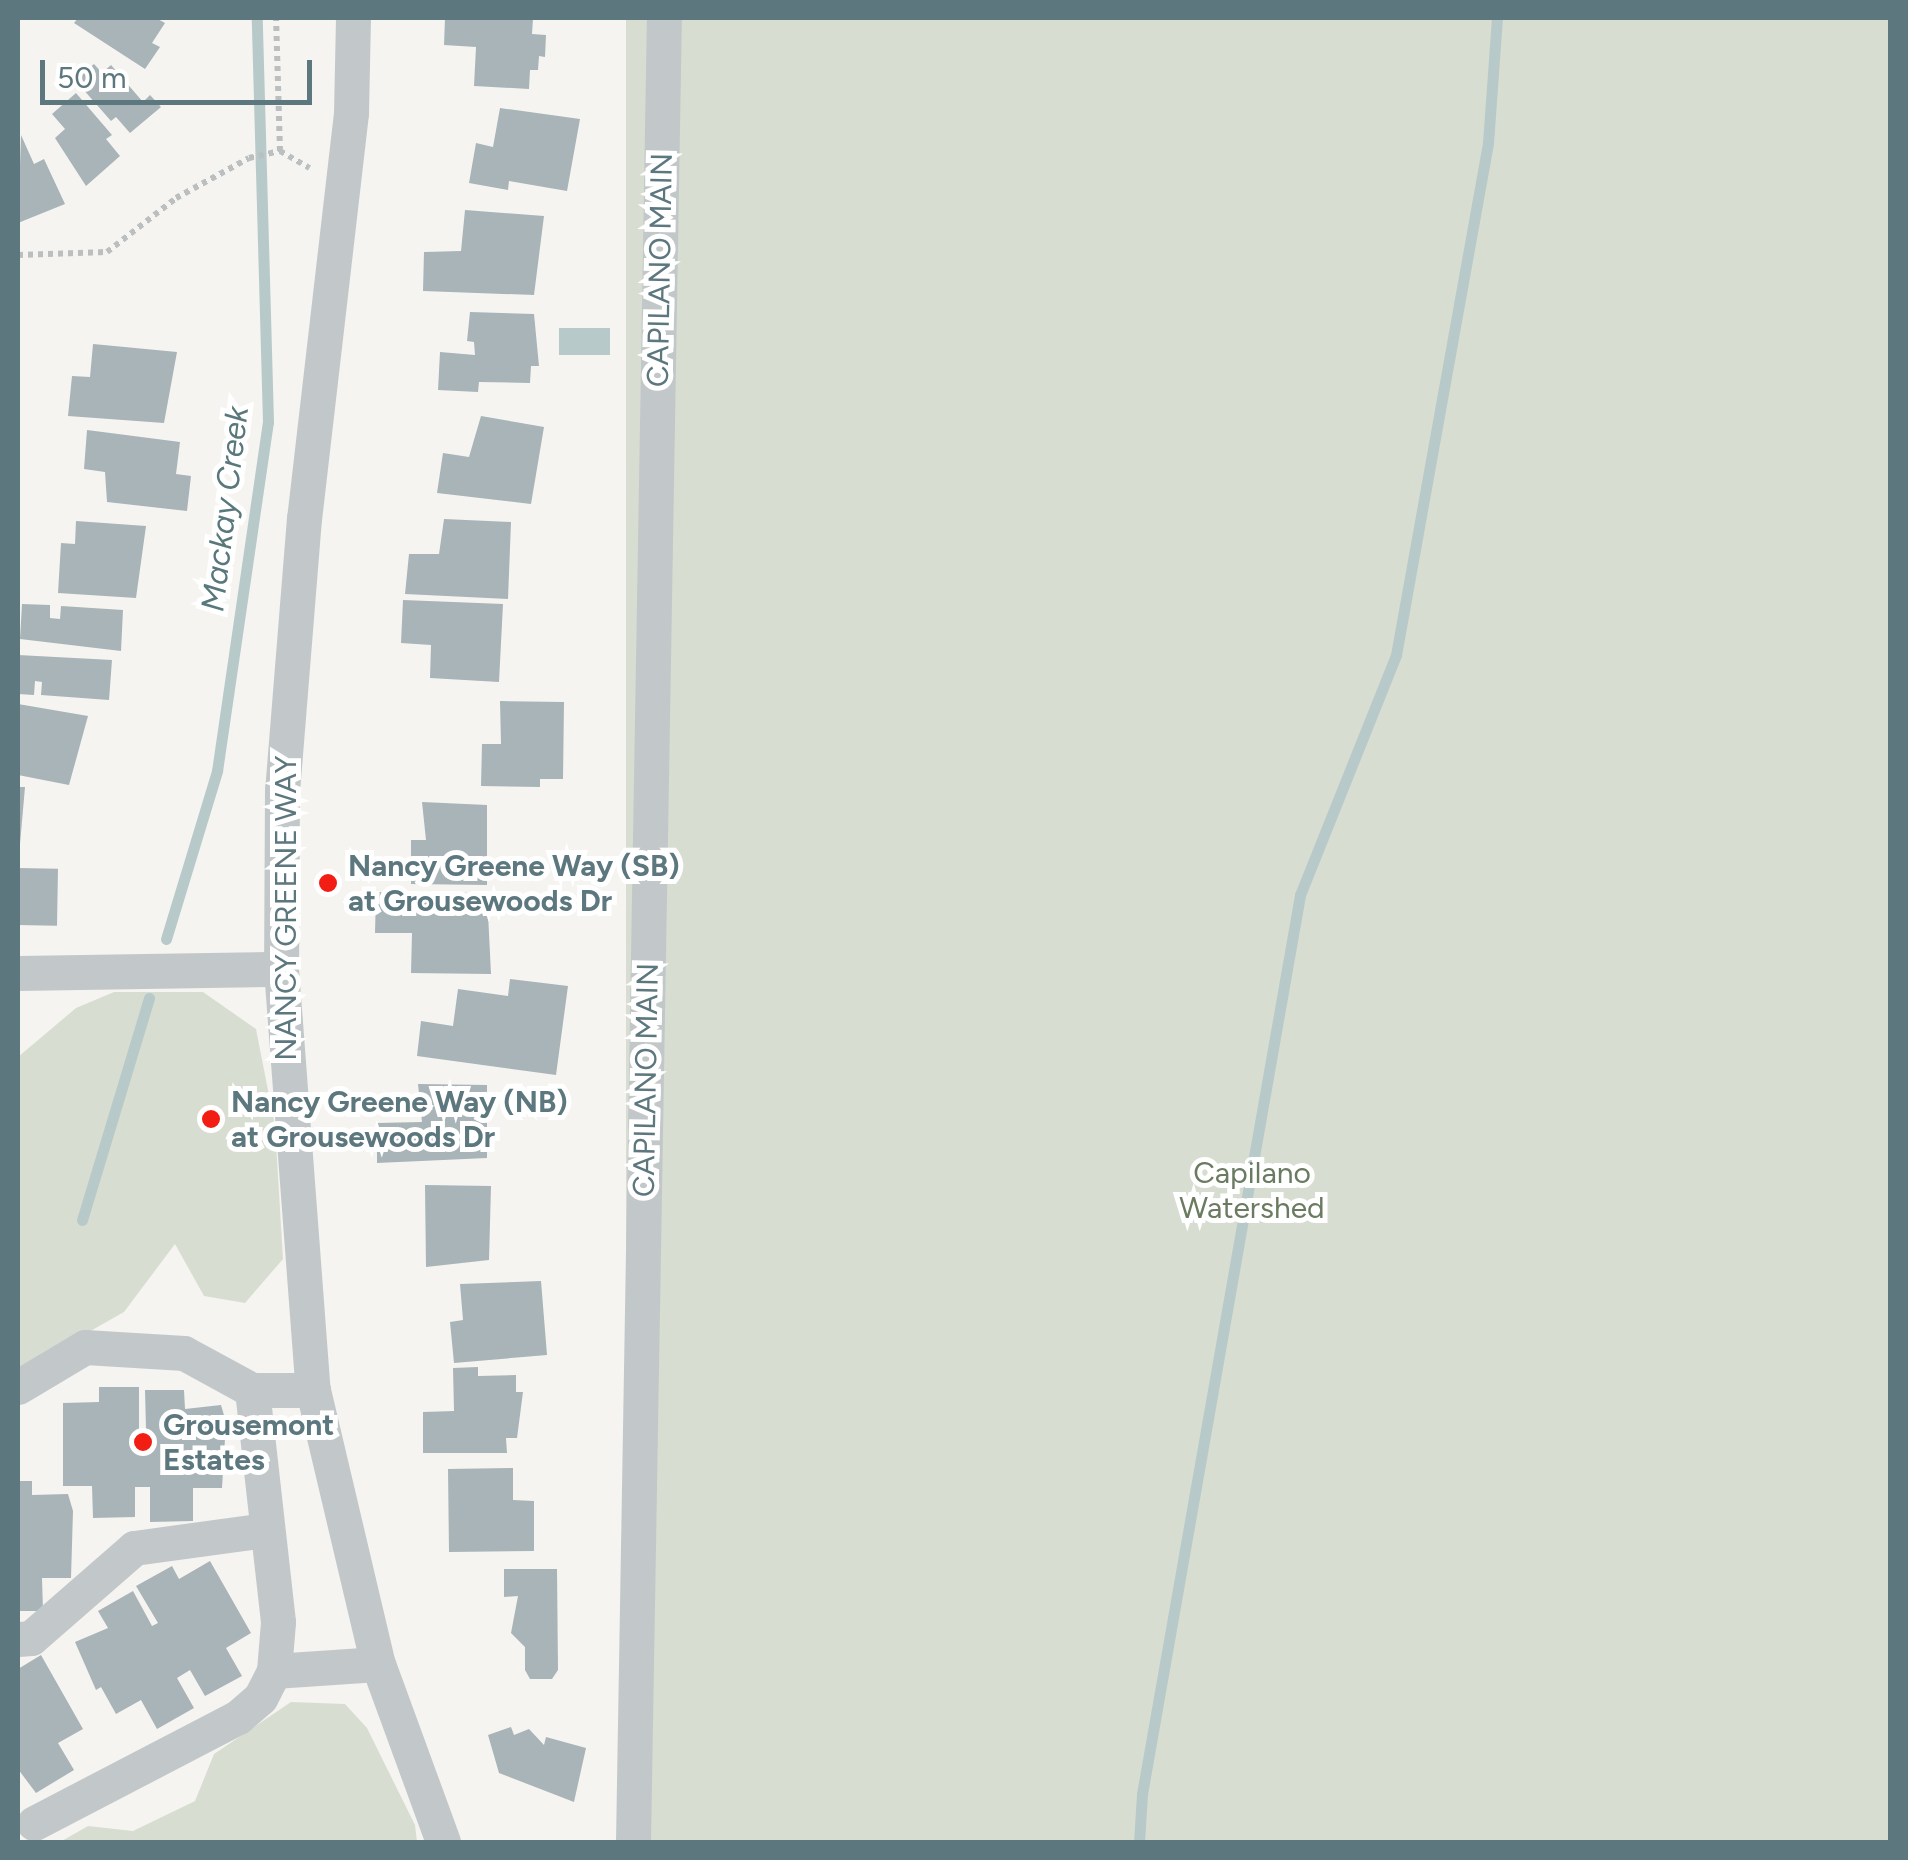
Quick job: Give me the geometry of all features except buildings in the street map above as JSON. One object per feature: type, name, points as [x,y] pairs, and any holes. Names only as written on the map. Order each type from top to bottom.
[{"type":"street","name":"NANCY GREENE WAY","points":[[353,18],[351,112],[304,518],[282,790],[280,970],[313,1390],[378,1664],[443,1842]]},
{"type":"street","name":"CAPILANO MAIN","points":[[633,1842],[664,18]]},
{"type":"street","points":[[18,973],[280,970]]},
{"type":"street","points":[[18,1387],[85,1347],[184,1353],[252,1390],[313,1390]]},
{"type":"street","points":[[34,1823],[238,1717],[260,1698],[274,1671],[278,1622],[252,1390]]},
{"type":"street","points":[[18,1639],[31,1638],[134,1548],[266,1530]]},
{"type":"street","points":[[274,1671],[378,1664]]},
{"type":"path","points":[[18,255],[107,252],[176,198],[250,158],[280,151],[276,18]]},
{"type":"green space","name":"Capilano Watershed","points":[[626,18],[1890,18],[1890,1842],[626,1842]]},
{"type":"green space","points":[[114,992],[203,992],[256,1029],[275,1126],[283,1259],[245,1303],[204,1296],[175,1244],[124,1312],[18,1372],[18,1057],[76,1008]]},
{"type":"green space","points":[[291,1702],[345,1704],[367,1728],[415,1825],[417,1842],[60,1842],[88,1826],[133,1831],[195,1801],[214,1754]]},
{"type":"shaded area","points":[[559,328],[610,328],[610,355],[559,355]]},
{"type":"waterway","name":"Mackay Creek","points":[[166,939],[217,771],[268,422],[257,18]]},
{"type":"waterway","points":[[1139,1842],[1142,1794],[1300,895],[1396,655],[1488,143],[1497,18]]},
{"type":"waterway","name":"Mackay Creek","points":[[82,1220],[149,998]]},
{"type":"place","name":"Nancy Greene Way (SB) at Grousewoods Dr","points":[[328,883]]},
{"type":"place","name":"Nancy Greene Way (NB) at Grousewoods Dr","points":[[211,1119]]},
{"type":"place","name":"Grousemont Estates","points":[[143,1442]]}]
